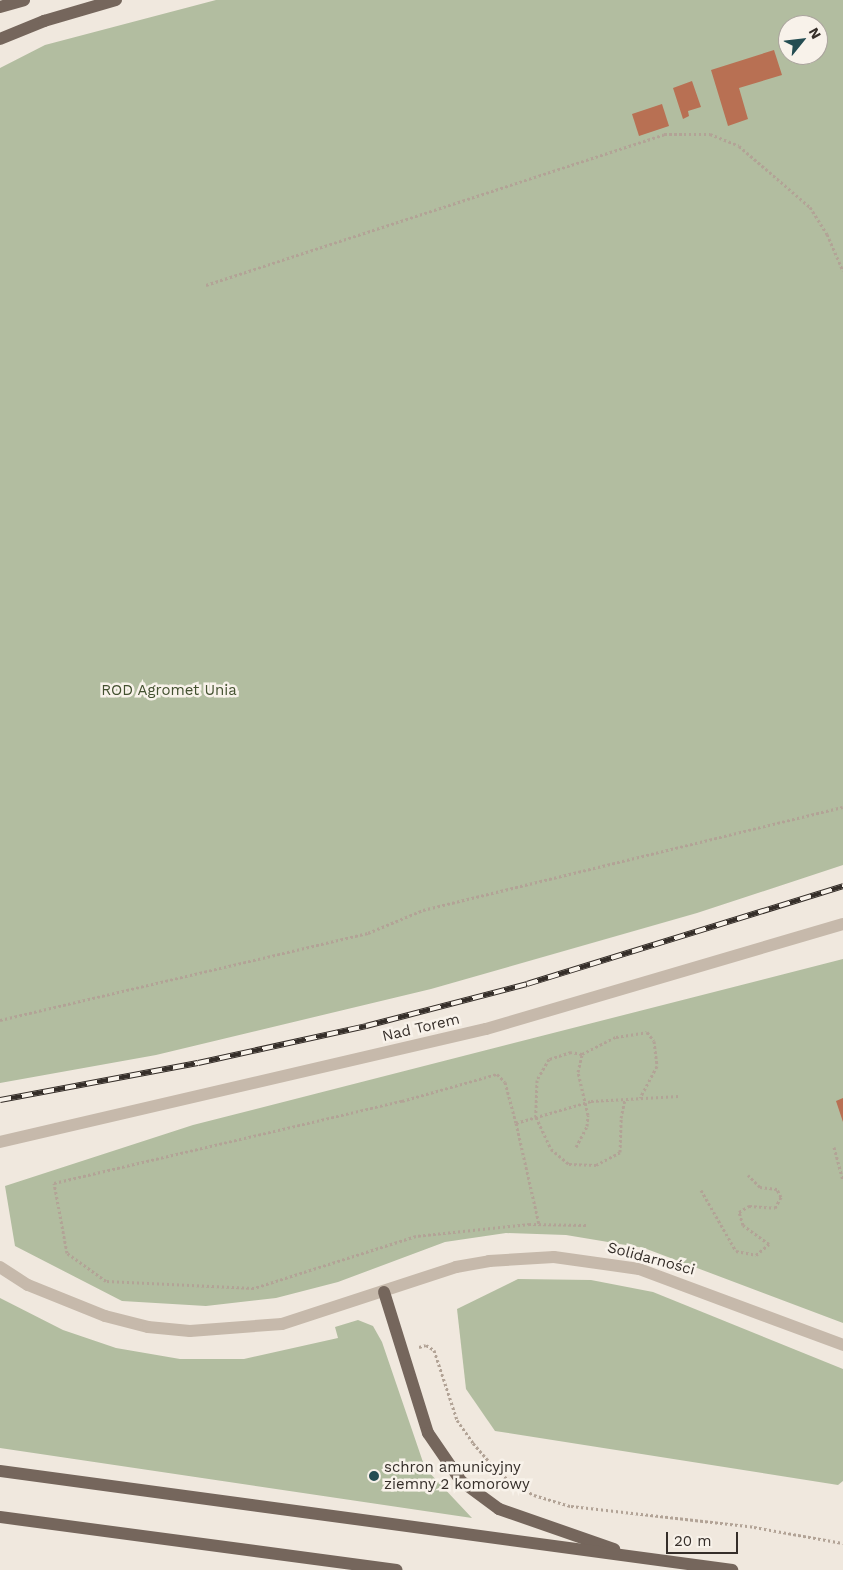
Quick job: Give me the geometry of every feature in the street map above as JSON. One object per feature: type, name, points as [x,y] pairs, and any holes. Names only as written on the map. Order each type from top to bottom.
[{"type":"main road","points":[[0,7],[24,0]]},
{"type":"main road","points":[[0,39],[44,20],[116,0]]},
{"type":"main road","points":[[384,1292],[428,1433],[461,1481],[499,1509],[644,1559]]},
{"type":"main road","points":[[0,1471],[732,1570]]},
{"type":"main road","points":[[0,1517],[396,1570]]},
{"type":"street","name":"Nad Torem","points":[[0,1142],[486,1029],[843,924]]},
{"type":"street","name":"Solidarności","points":[[0,1267],[28,1285],[105,1316],[148,1327],[190,1332],[282,1324],[456,1267],[489,1261],[554,1257],[606,1262],[686,1284],[843,1345]]},
{"type":"path","points":[[206,285],[664,134],[710,134],[738,146],[810,207],[827,234],[843,271]]},
{"type":"path","points":[[0,1020],[368,933],[423,910],[843,807]]},
{"type":"path","points":[[626,1099],[621,1118],[620,1152],[596,1164],[570,1164],[560,1158],[545,1141],[536,1117],[537,1080],[545,1063],[558,1055],[571,1052],[582,1054],[616,1037],[647,1032],[654,1041],[657,1066],[640,1098]]},
{"type":"path","points":[[576,1147],[587,1126],[585,1103],[578,1072],[582,1054]]},
{"type":"path","points":[[539,1224],[505,1082],[497,1074],[402,1101],[54,1182],[67,1254],[106,1281],[254,1288],[416,1236],[539,1224],[586,1225]]},
{"type":"path","points":[[516,1123],[585,1103],[679,1096]]},
{"type":"path","points":[[834,1147],[843,1180]]},
{"type":"path","points":[[701,1190],[736,1251],[756,1255],[767,1249],[769,1244],[743,1225],[739,1212],[749,1206],[775,1208],[781,1197],[777,1189],[760,1187],[748,1175]]},
{"type":"path","points":[[418,1347],[426,1345],[434,1350],[457,1420],[473,1443],[500,1474],[534,1495],[571,1506],[754,1527],[843,1543]]},
{"type":"green space","name":"ROD Agromet Unia","points":[[216,0],[843,0],[843,865],[697,913],[431,989],[156,1055],[0,1083],[0,68],[45,45]]},
{"type":"green space","points":[[843,959],[843,1323],[644,1248],[566,1235],[506,1233],[445,1242],[338,1282],[276,1298],[206,1306],[122,1301],[15,1246],[5,1186],[193,1125]]},
{"type":"green space","points":[[518,1279],[591,1280],[653,1292],[843,1369],[843,1481],[838,1485],[495,1431],[466,1389],[457,1309]]},
{"type":"green space","points":[[0,1298],[63,1330],[116,1348],[180,1359],[244,1359],[338,1338],[335,1327],[358,1320],[373,1326],[382,1342],[425,1468],[472,1518],[0,1448]]},
{"type":"building","points":[[774,50],[782,75],[739,88],[748,119],[728,126],[711,70]]},
{"type":"building","points":[[692,81],[701,107],[688,111],[689,116],[683,119],[673,88]]},
{"type":"building","points":[[662,104],[669,126],[639,136],[632,114]]},
{"type":"building","points":[[843,1098],[843,1122],[836,1101]]},
{"type":"railway","points":[[0,1100],[198,1063],[366,1026],[527,984],[843,886]]},
{"type":"place","name":"schron amunicyjny ziemny 2 komorowy","points":[[374,1476]]}]
